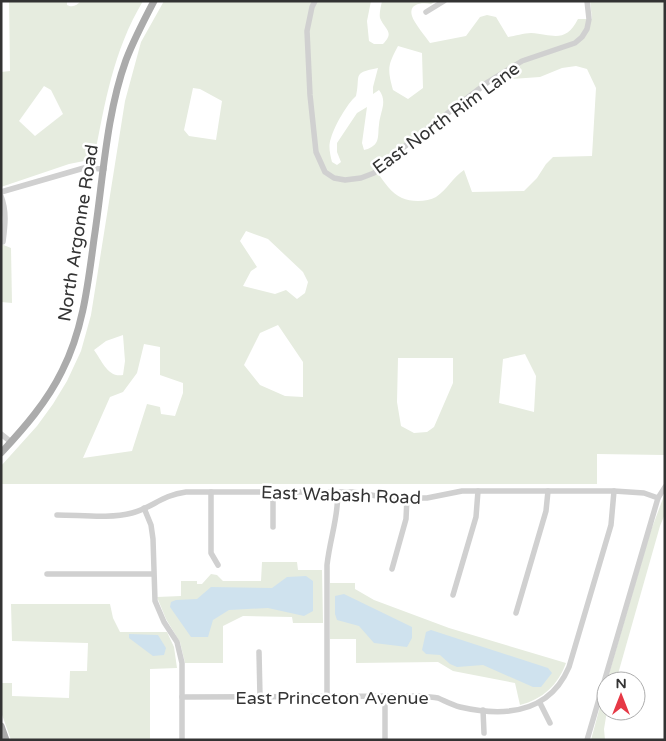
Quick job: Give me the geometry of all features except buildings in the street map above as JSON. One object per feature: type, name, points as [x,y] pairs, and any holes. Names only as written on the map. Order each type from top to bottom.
[{"type":"main road","name":"North Argonne Road","points":[[1,453],[43,404],[62,372],[76,337],[85,302],[115,104],[126,61],[154,1]]},
{"type":"main road","points":[[1,726],[6,740]]},
{"type":"street","name":"East North Rim Lane","points":[[315,1],[307,32],[310,95],[316,152],[325,172],[334,178],[345,180],[361,178],[374,173],[400,150],[488,82],[522,61],[575,43],[587,29],[589,19],[587,1]]},
{"type":"street","points":[[426,12],[444,1]]},
{"type":"street","points":[[3,242],[5,207],[1,194],[84,168],[104,169]]},
{"type":"street","points":[[49,178],[51,185]]},
{"type":"street","points":[[1,434],[11,442]]},
{"type":"street","points":[[587,740],[658,498],[665,487]]},
{"type":"street","points":[[550,723],[540,703],[557,689],[564,680],[569,667],[611,525],[614,490]]},
{"type":"street","name":"East Wabash Road","points":[[57,515],[118,515],[132,513],[172,494],[186,492],[338,492],[366,493],[389,498],[427,498],[462,491],[614,490],[644,493],[658,498]]},
{"type":"street","points":[[453,595],[476,516],[478,491]]},
{"type":"street","points":[[516,613],[546,512],[548,491]]},
{"type":"street","points":[[211,492],[211,553],[218,565]]},
{"type":"street","points":[[273,492],[273,527]]},
{"type":"street","points":[[327,696],[327,565],[338,511],[338,492]]},
{"type":"street","points":[[392,569],[406,519],[407,498]]},
{"type":"street","points":[[144,508],[151,525],[153,539],[153,591],[158,612],[180,650],[182,664],[182,740]]},
{"type":"street","points":[[47,574],[153,574]]},
{"type":"street","points":[[259,652],[260,697]]},
{"type":"street","points":[[385,696],[385,740]]},
{"type":"street","name":"East Princeton Avenue","points":[[182,697],[422,696],[458,706],[483,710],[516,710],[540,703]]},
{"type":"street","points":[[483,710],[484,733]]},
{"type":"shaded area","points":[[9,1],[67,1],[67,5],[73,6],[81,1],[143,1],[124,39],[117,58],[106,98],[94,159],[69,164],[1,187],[1,72],[10,71]],"holes":[[[44,86],[51,90],[63,114],[35,136],[19,121]]]},
{"type":"shaded area","points":[[164,1],[371,1],[367,21],[369,41],[374,44],[383,44],[389,34],[380,18],[382,1],[436,1],[431,4],[417,4],[412,8],[411,12],[415,22],[430,43],[466,36],[480,17],[487,15],[496,17],[508,37],[525,33],[559,36],[569,32],[578,19],[592,19],[590,1],[665,1],[665,455],[597,454],[597,484],[1,484],[1,466],[37,426],[53,404],[67,381],[81,351],[91,315],[125,101],[141,42]],"holes":[[[398,46],[422,53],[423,88],[408,99],[393,90],[389,71],[392,58]],[[576,66],[587,69],[596,88],[592,156],[553,157],[524,191],[472,192],[464,170],[440,194],[428,200],[406,199],[398,196],[391,190],[378,173],[403,150],[495,80],[540,77],[562,68]],[[378,68],[373,87],[373,94],[379,90],[383,99],[378,139],[373,146],[364,150],[362,143],[367,107],[357,113],[337,143],[337,152],[341,162],[337,165],[332,162],[330,141],[335,127],[356,96],[359,76],[364,72]],[[193,88],[200,89],[222,101],[216,140],[189,136],[184,130]],[[246,231],[268,239],[303,272],[308,282],[305,293],[297,299],[286,290],[275,294],[243,286],[251,271],[257,267],[240,241]],[[278,325],[303,362],[303,397],[285,396],[260,385],[244,365],[260,333]],[[123,335],[125,361],[123,375],[113,374],[109,371],[94,350],[106,341]],[[144,344],[160,347],[160,375],[183,383],[183,393],[175,416],[161,414],[160,407],[147,404],[132,451],[83,458],[110,397],[123,392],[137,373]],[[525,354],[536,376],[534,412],[499,403],[503,359]],[[398,358],[453,358],[453,383],[434,427],[427,432],[414,433],[401,426],[397,402]]]},
{"type":"shaded area","points":[[1,244],[11,248],[12,303],[1,302]]},
{"type":"shaded area","points":[[665,493],[665,514],[619,671],[610,671],[650,533]]},
{"type":"shaded area","points":[[262,562],[297,562],[298,570],[322,570],[323,623],[293,623],[292,617],[243,616],[223,626],[223,663],[185,663],[180,642],[166,619],[157,597],[181,596],[181,581],[197,581],[197,584],[202,584],[211,574],[217,575],[223,581],[261,581]]},
{"type":"shaded area","points":[[330,583],[355,583],[355,589],[374,600],[449,628],[566,663],[559,678],[549,690],[536,699],[520,705],[515,683],[453,671],[438,662],[356,663],[356,639],[330,639]]},
{"type":"shaded area","points":[[11,604],[110,604],[113,618],[120,632],[167,632],[174,647],[177,668],[150,669],[150,740],[11,740],[1,712],[1,683],[12,683],[12,696],[69,698],[70,671],[87,671],[88,643],[12,641]]},
{"type":"shaded area","points":[[596,721],[605,721],[605,740],[591,740]]},
{"type":"water","points":[[306,576],[313,581],[313,611],[304,616],[268,608],[229,610],[213,620],[208,637],[191,637],[170,607],[171,602],[176,600],[197,599],[211,587],[272,588],[287,577]]},
{"type":"water","points":[[344,594],[412,627],[412,638],[407,647],[374,643],[359,626],[337,620],[335,596]]},
{"type":"water","points":[[431,630],[548,668],[552,673],[541,687],[533,687],[483,665],[457,667],[450,664],[440,655],[426,654],[422,650],[426,632]]},
{"type":"water","points":[[129,634],[158,635],[166,648],[164,655],[153,656],[129,638]]}]
